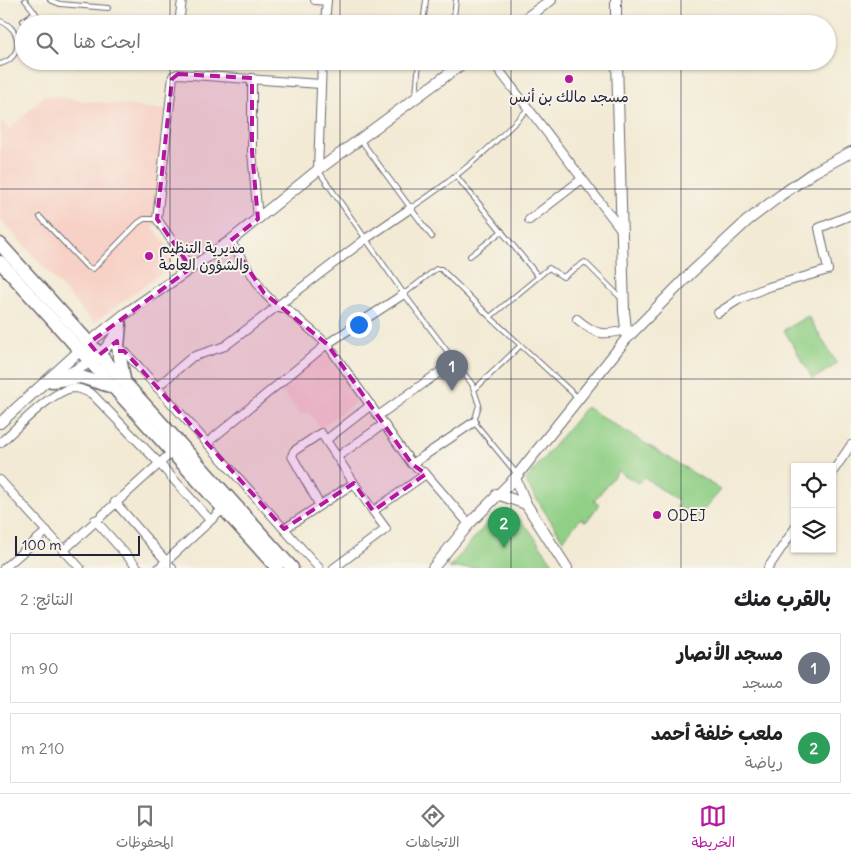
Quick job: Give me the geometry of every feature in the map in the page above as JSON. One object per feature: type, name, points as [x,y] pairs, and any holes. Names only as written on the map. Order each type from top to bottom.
[{"type":"main road","points":[[0,244],[84,347]]},
{"type":"main road","points":[[0,262],[95,359],[112,386],[277,568]]},
{"type":"main road","points":[[123,319],[118,351],[125,381]]},
{"type":"main road","points":[[95,359],[125,381],[292,568]]},
{"type":"main road","points":[[47,383],[81,377],[112,386]]},
{"type":"street","points":[[180,15],[182,0]]},
{"type":"street","points":[[315,0],[327,0],[326,15]]},
{"type":"street","points":[[530,15],[551,0]]},
{"type":"street","points":[[616,0],[616,15]]},
{"type":"street","points":[[318,170],[322,70]]},
{"type":"street","points":[[13,431],[2,421],[47,383],[84,347],[230,241],[318,170],[416,98],[449,70]]},
{"type":"street","points":[[499,70],[622,232]]},
{"type":"street","points":[[617,70],[624,301],[627,334]]},
{"type":"street","points":[[191,268],[157,219],[173,76],[178,74],[252,78],[321,84]]},
{"type":"street","points":[[252,78],[252,152],[258,219]]},
{"type":"street","points":[[433,568],[469,524],[516,477],[579,399],[627,334],[747,221],[814,172],[851,152]]},
{"type":"street","points":[[529,220],[582,179]]},
{"type":"street","points":[[157,387],[192,357],[224,346],[367,238],[411,208]]},
{"type":"street","points":[[718,313],[738,300],[765,288],[827,270],[820,227],[851,215]]},
{"type":"street","points":[[230,241],[264,293],[277,306],[288,310],[327,344],[412,464],[426,474],[469,524]]},
{"type":"street","points":[[207,443],[327,344],[404,294]]},
{"type":"street","points":[[47,383],[95,359],[112,342],[123,319]]},
{"type":"street","points":[[577,319],[587,328],[601,334],[627,334]]},
{"type":"street","points":[[118,351],[124,351],[319,568]]},
{"type":"street","points":[[378,416],[455,361]]},
{"type":"street","points":[[0,443],[56,395],[74,388],[84,390],[92,394],[159,463],[210,520]]},
{"type":"street","points":[[326,440],[371,405]]},
{"type":"street","points":[[412,464],[474,422]]},
{"type":"street","points":[[337,457],[384,424]]},
{"type":"street","points":[[319,504],[292,456],[294,451],[321,433],[386,529],[334,568]]},
{"type":"street","points":[[836,467],[851,446]]},
{"type":"street","points":[[63,551],[114,502],[171,453]]},
{"type":"street","points":[[373,511],[426,474]]},
{"type":"street","points":[[516,477],[526,504],[567,568]]},
{"type":"street","points":[[0,480],[75,566]]},
{"type":"street","points":[[284,529],[319,504],[354,483]]},
{"type":"street","points":[[497,494],[526,504]]},
{"type":"street","points":[[114,502],[169,565]]},
{"type":"street","points":[[159,568],[169,565],[210,520],[224,508]]},
{"type":"street","points":[[95,520],[138,568]]},
{"type":"street","points":[[4,568],[47,532]]},
{"type":"street","points":[[768,568],[791,534]]},
{"type":"lane","points":[[25,0],[37,15]]},
{"type":"lane","points":[[50,0],[60,4],[108,8]]},
{"type":"lane","points":[[424,15],[426,0]]},
{"type":"lane","points":[[454,15],[456,0]]},
{"type":"lane","points":[[31,15],[35,12]]},
{"type":"lane","points":[[0,21],[11,27],[15,32]]},
{"type":"lane","points":[[0,64],[10,59],[15,52]]},
{"type":"lane","points":[[416,98],[418,70]]},
{"type":"lane","points":[[411,208],[456,177],[493,146],[529,108]]},
{"type":"lane","points":[[360,139],[432,237]]},
{"type":"lane","points":[[318,170],[367,238],[404,294],[475,389],[479,405],[474,422],[516,477]]},
{"type":"lane","points":[[456,177],[538,276]]},
{"type":"lane","points":[[40,217],[87,267],[93,269],[138,223],[144,219],[157,219]]},
{"type":"lane","points":[[470,256],[502,231]]},
{"type":"lane","points":[[490,317],[549,268],[564,276],[585,262],[624,301]]},
{"type":"lane","points":[[404,294],[436,269],[441,269],[520,346],[579,399]]},
{"type":"lane","points":[[475,389],[520,346]]},
{"type":"highlighted area","points":[[178,74],[252,78],[252,152],[258,219],[230,241],[264,293],[327,344],[412,464],[426,474],[373,511],[354,483],[284,529],[139,367],[124,351],[118,351],[117,341],[99,355],[89,343],[191,268],[157,219],[172,79]]},
{"type":"shaded area","points":[[44,96],[167,110],[165,133],[161,136],[160,144],[163,148],[154,228],[172,252],[171,266],[94,323],[0,219],[0,123],[2,122],[9,130]]},
{"type":"shaded area","points":[[323,350],[359,399],[321,428],[308,412],[300,414],[278,387]]},
{"type":"green space","points":[[808,316],[837,364],[813,379],[784,330]]},
{"type":"green space","points":[[586,407],[721,490],[695,520],[677,508],[679,502],[644,477],[638,483],[618,471],[594,501],[599,505],[586,522],[581,518],[563,540],[525,481]]},
{"type":"green space","points":[[500,516],[519,519],[528,528],[556,568],[449,568],[487,523]]},
{"type":"place","name":"مسجد مالك بن أنس","points":[[569,79]]},
{"type":"place","name":"مديرية التنظيم والشؤون العامة","points":[[149,256]]},
{"type":"place","name":"مسجد الأنصار","points":[[452,391]]},
{"type":"place","name":"ODEJ","points":[[657,515]]},
{"type":"place","name":"ملعب خلفة أحمد","points":[[504,548]]}]
